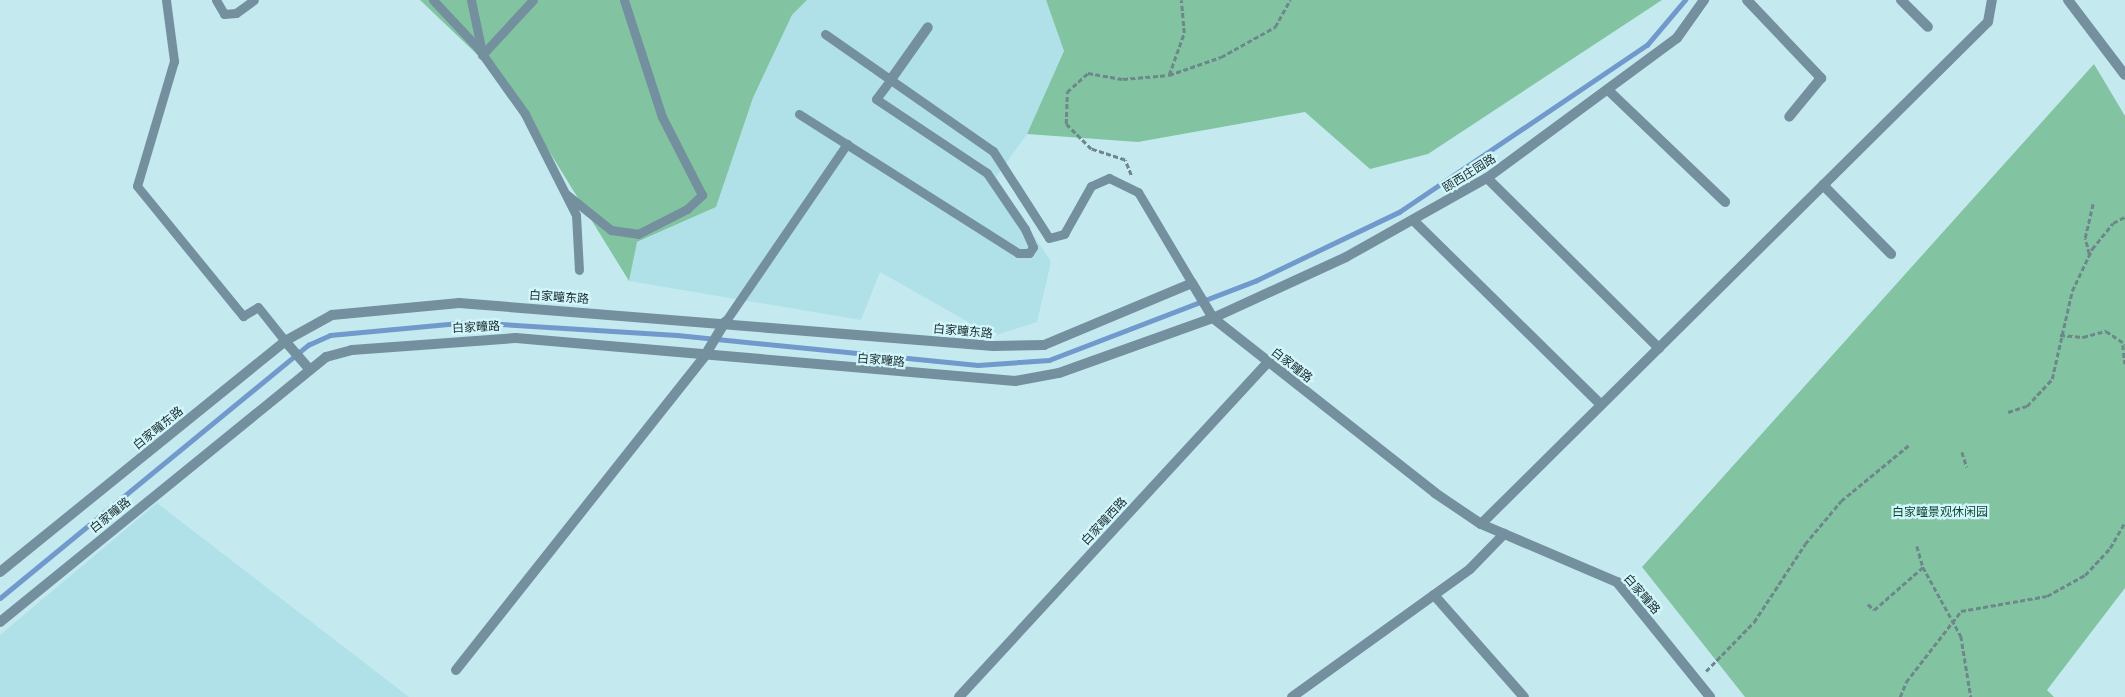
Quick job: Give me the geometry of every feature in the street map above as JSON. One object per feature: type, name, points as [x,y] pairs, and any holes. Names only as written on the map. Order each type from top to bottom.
[{"type":"street","name":"颐西庄园路","points":[[1212,318],[1414,221],[1487,178],[1677,38],[1704,0]]},
{"type":"street","points":[[1747,0],[1821,78],[1789,117]]},
{"type":"street","points":[[1901,0],[1928,27]]},
{"type":"street","points":[[1481,524],[1988,22],[1992,0]]},
{"type":"street","points":[[2073,1],[2125,75]]},
{"type":"street","points":[[892,78],[928,27]]},
{"type":"street","points":[[1608,90],[1725,202]]},
{"type":"street","points":[[1487,178],[1659,348]]},
{"type":"street","points":[[1823,185],[1891,254]]},
{"type":"street","points":[[1414,221],[1601,405]]},
{"type":"street","name":"白家疃东路","points":[[0,572],[289,345],[332,315],[459,303],[725,322],[993,346],[1044,345],[1192,283]]},
{"type":"street","points":[[1192,283],[1212,318]]},
{"type":"street","name":"白家疃路","points":[[0,622],[326,357],[352,350],[483,338],[1014,381],[1059,373],[1212,318],[1481,524],[1617,582],[1710,697]]},
{"type":"street","points":[[456,670],[704,357],[725,322]]},
{"type":"street","points":[[289,345],[310,370]]},
{"type":"street","name":"白家疃西路","points":[[959,697],[1268,362]]},
{"type":"street","points":[[1292,697],[1470,569],[1504,534]]},
{"type":"street","points":[[1434,595],[1524,697]]},
{"type":"lane","points":[[166,0],[174,61],[137,186],[243,316],[258,307],[289,345]]},
{"type":"lane","points":[[216,0],[224,14],[236,13],[254,0]]},
{"type":"lane","points":[[433,0],[482,54],[525,114],[576,215],[579,270]]},
{"type":"lane","points":[[471,0],[482,54]]},
{"type":"lane","points":[[482,54],[533,0]]},
{"type":"lane","points":[[566,194],[611,230],[638,234],[687,209],[702,195],[662,117],[624,0]]},
{"type":"lane","points":[[825,34],[892,78],[993,151],[1049,238],[1064,234],[1091,186],[1109,178],[1138,192],[1192,283]]},
{"type":"lane","points":[[799,114],[1018,253],[1029,253],[1033,247],[987,173],[876,99],[892,78]]},
{"type":"lane","points":[[725,322],[847,144]]},
{"type":"path","points":[[1169,75],[1184,33],[1181,0]]},
{"type":"path","points":[[1138,192],[1125,160],[1091,149],[1066,124],[1067,92],[1088,73],[1123,79],[1169,75],[1221,57],[1275,27],[1290,0]]},
{"type":"path","points":[[2089,256],[2085,238],[2093,204]]},
{"type":"path","points":[[2008,412],[2027,406],[2052,379],[2060,335],[2072,291],[2089,256],[2113,223],[2125,218]]},
{"type":"path","points":[[2060,335],[2084,337],[2106,331],[2124,345],[2125,364]]},
{"type":"path","points":[[1697,681],[1754,622],[1805,544],[1842,501],[1908,445]]},
{"type":"path","points":[[1962,452],[1967,467]]},
{"type":"path","points":[[1900,697],[1906,682],[1962,611],[2047,596],[2070,584],[2085,575],[2110,548],[2125,522]]},
{"type":"path","points":[[1917,546],[1923,567],[1954,620],[1961,636],[1971,697]]},
{"type":"path","points":[[1868,604],[1874,610],[1923,567]]},
{"type":"shaded area","points":[[807,0],[1046,0],[1064,51],[1027,134],[996,177],[1051,262],[1037,322],[993,336],[880,272],[861,320],[629,281],[636,243],[716,207],[753,99],[792,15]]},
{"type":"shaded area","points":[[157,503],[409,697],[0,697],[0,635]]},
{"type":"green space","points":[[420,0],[807,0],[792,15],[753,98],[716,207],[637,242],[629,281],[507,83]]},
{"type":"green space","points":[[1046,0],[1662,0],[1428,154],[1370,169],[1305,112],[1138,142],[1027,134],[1064,51]]},
{"type":"green space","name":"白家疃景观休闲园","points":[[2094,64],[2125,116],[2125,588],[2047,690],[2054,697],[1745,697],[1642,567]]},
{"type":"waterway","points":[[0,598],[308,345],[330,335],[469,322],[677,335],[978,365],[1049,360],[1255,281],[1399,212],[1647,45],[1685,0]]}]
